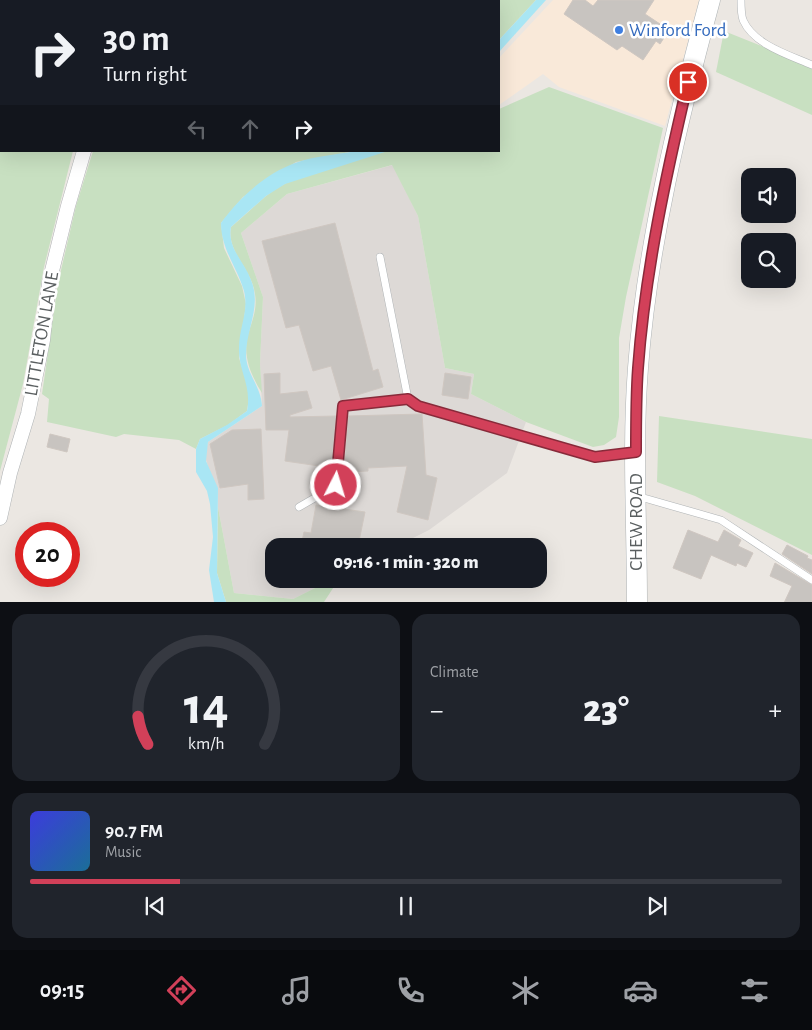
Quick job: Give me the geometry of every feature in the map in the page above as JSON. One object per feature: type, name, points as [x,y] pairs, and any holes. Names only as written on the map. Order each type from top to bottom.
[{"type":"main road","name":"CHEW ROAD","points":[[637,602],[636,452],[638,368],[652,260],[680,115],[710,0]]},
{"type":"street","name":"LITTLETON LANE","points":[[0,518],[34,386],[43,340],[49,283],[84,152]]},
{"type":"lane","points":[[741,0],[742,19],[753,34],[778,50],[812,65]]},
{"type":"lane","points":[[380,257],[408,399]]},
{"type":"lane","points":[[299,507],[336,485],[343,406],[408,399],[418,406],[595,457],[636,452]]},
{"type":"lane","points":[[637,496],[721,520],[812,580]]},
{"type":"shaded area","points":[[553,0],[699,0],[665,126],[559,87],[543,74],[500,104],[500,57]]},
{"type":"shaded area","points":[[393,165],[418,216],[445,368],[474,374],[471,394],[526,422],[507,473],[429,530],[413,538],[265,538],[265,588],[315,588],[293,599],[234,593],[218,507],[218,489],[209,471],[205,456],[208,442],[262,406],[260,364],[263,297],[241,233],[287,194]]},
{"type":"green space","points":[[500,0],[536,0],[500,39]]},
{"type":"green space","points":[[724,31],[812,66],[812,115],[716,72]]},
{"type":"green space","points":[[549,87],[663,128],[626,297],[619,338],[619,417],[616,437],[604,445],[593,447],[526,422],[471,394],[474,374],[445,368],[418,216],[392,165],[287,194],[241,233],[263,297],[260,364],[262,393],[250,370],[246,354],[247,337],[254,315],[256,298],[249,276],[232,244],[230,236],[231,227],[266,196],[278,188],[292,180],[341,163],[384,152],[500,152],[500,109]]},
{"type":"green space","points":[[0,152],[73,152],[44,267],[23,384],[0,471]]},
{"type":"green space","points":[[93,152],[350,152],[296,162],[243,197],[221,223],[224,248],[242,286],[246,304],[239,358],[248,385],[249,398],[247,411],[228,425],[200,439],[196,449],[179,440],[124,434],[116,437],[47,422],[49,399],[42,394],[58,283],[76,206]]},
{"type":"green space","points":[[659,416],[812,439],[812,555],[695,496],[657,482]]},
{"type":"green space","points":[[218,507],[234,593],[293,599],[315,588],[333,588],[324,602],[226,602],[217,573]]},
{"type":"water","points":[[536,0],[546,0],[500,51],[500,39]]},
{"type":"water","points":[[349,152],[385,152],[285,184],[266,196],[231,227],[231,241],[248,273],[254,290],[254,309],[246,356],[262,406],[208,442],[206,461],[218,488],[217,573],[226,602],[214,602],[209,570],[213,537],[210,504],[207,491],[196,472],[196,449],[200,439],[227,425],[247,411],[248,402],[248,393],[239,356],[240,333],[245,313],[244,291],[224,241],[221,223],[244,196],[263,180],[284,168],[309,159]]},
{"type":"building","points":[[573,0],[585,0],[593,6],[598,0],[654,0],[645,14],[669,30],[660,44],[656,41],[643,60],[622,46],[617,50],[564,14]]},
{"type":"building","points":[[335,223],[373,371],[378,369],[383,387],[341,400],[331,366],[313,371],[299,325],[286,328],[262,241]]},
{"type":"building","points":[[280,373],[280,394],[307,391],[312,408],[290,415],[290,417],[337,416],[333,468],[285,461],[289,430],[266,430],[264,374]]},
{"type":"building","points":[[445,373],[471,377],[468,399],[442,395]]},
{"type":"building","points":[[422,414],[426,475],[437,478],[428,520],[397,512],[407,466],[368,468],[368,471],[350,472],[344,470],[348,416]]},
{"type":"building","points":[[261,429],[264,499],[248,500],[248,484],[220,488],[210,444],[232,430]]},
{"type":"building","points":[[50,434],[70,439],[67,452],[47,447]]},
{"type":"building","points":[[316,505],[365,512],[360,538],[303,538],[304,532],[311,533]]},
{"type":"building","points":[[688,530],[718,542],[724,530],[741,540],[738,546],[753,553],[746,567],[737,563],[736,566],[711,555],[701,579],[673,568]]},
{"type":"building","points":[[787,545],[812,560],[812,574],[782,554]]},
{"type":"building","points":[[775,563],[812,585],[812,602],[784,602],[792,586],[770,576]]},
{"type":"place","name":"Winford Ford","points":[[619,30]]},
{"type":"route","points":[[336,485],[343,406],[408,399],[418,406],[595,457],[636,452],[638,368],[645,309],[669,168],[688,82]]}]
